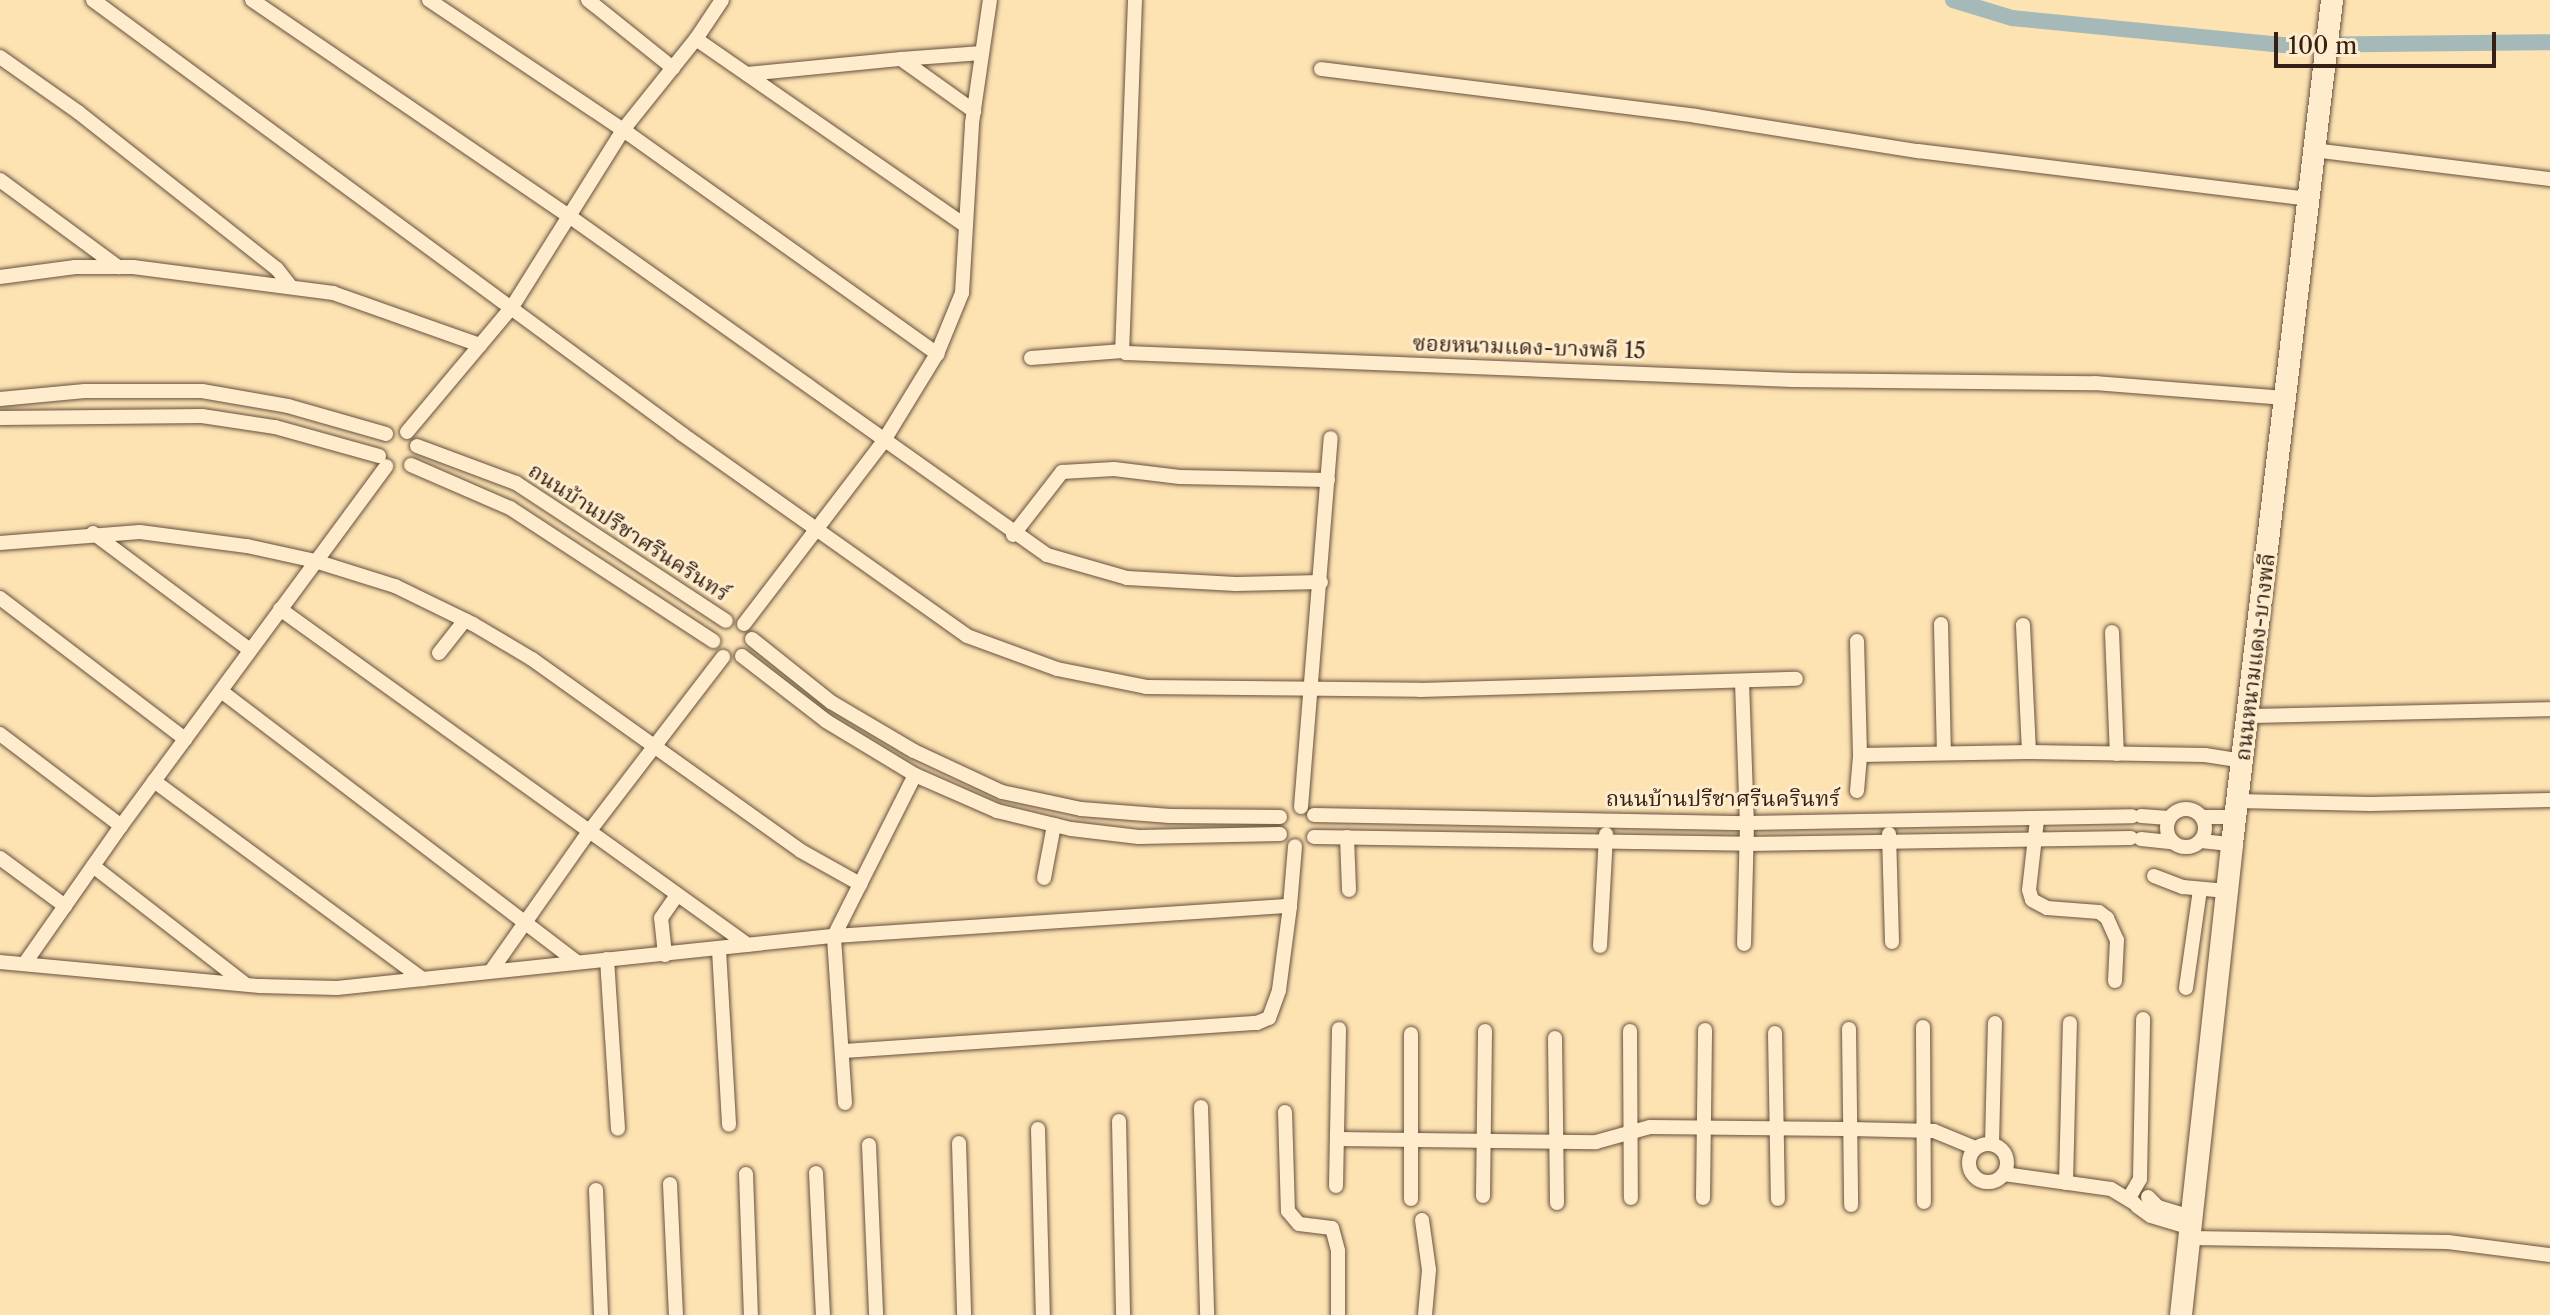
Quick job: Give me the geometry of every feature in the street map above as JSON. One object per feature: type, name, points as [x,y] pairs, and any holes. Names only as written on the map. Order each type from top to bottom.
[{"type":"main road","name":"ถนนหนามแดง-บางพลี","points":[[2181,1315],[2232,844],[2332,0]]},
{"type":"street","points":[[93,0],[276,138],[967,636],[1057,669],[1146,687],[1420,690],[1796,679]]},
{"type":"street","points":[[252,0],[569,216],[1013,535],[1047,555],[1127,578],[1236,584],[1321,582]]},
{"type":"street","points":[[429,0],[623,130],[937,354]]},
{"type":"street","points":[[407,432],[512,307],[623,130],[696,39],[722,0]]},
{"type":"street","points":[[744,624],[883,442],[937,354],[962,293],[974,111],[990,0]]},
{"type":"street","points":[[1123,351],[1135,0]]},
{"type":"street","points":[[594,1],[673,68]]},
{"type":"street","points":[[696,39],[965,225]]},
{"type":"street","points":[[747,74],[982,53]]},
{"type":"street","points":[[0,57],[78,112],[277,269],[291,287]]},
{"type":"street","points":[[901,59],[974,111]]},
{"type":"street","points":[[1321,69],[1696,116],[1918,151],[2308,199]]},
{"type":"street","points":[[2313,150],[2550,179]]},
{"type":"street","points":[[0,180],[118,267]]},
{"type":"street","points":[[0,277],[75,267],[118,267],[291,287],[333,293],[480,345]]},
{"type":"street","name":"ซอยหนามแดง-บางพลี 15","points":[[1031,358],[1123,351],[1792,380],[2095,383],[2284,398]]},
{"type":"street","points":[[0,399],[85,391],[202,391],[288,406],[386,434]]},
{"type":"street","name":"ถนนบ้านปรีชาศรีนครินทร์","points":[[0,418],[202,416],[275,427],[383,461],[399,470],[411,465],[510,508],[713,641],[723,657]]},
{"type":"street","points":[[25,963],[315,561],[383,461],[379,443],[386,434],[394,430],[407,432],[417,446],[411,465]]},
{"type":"street","points":[[1314,837],[1317,827],[1307,811],[1311,689],[1331,438]]},
{"type":"street","name":"ถนนบ้านปรีชาศรีนครินทร์","points":[[417,446],[516,483],[726,621],[744,624],[752,639],[831,702],[914,751],[1002,792],[1081,809],[1170,816],[1280,817],[1291,808],[1606,821],[1747,823],[2169,818]]},
{"type":"street","points":[[1013,535],[1062,472],[1114,469],[1180,477],[1328,480]]},
{"type":"street","points":[[0,543],[93,533],[140,532],[247,546],[315,561],[395,586],[465,620],[532,659],[801,851],[860,884]]},
{"type":"street","points":[[93,533],[250,650]]},
{"type":"street","points":[[0,598],[185,739]]},
{"type":"street","points":[[280,609],[748,945]]},
{"type":"street","points":[[439,653],[465,620]]},
{"type":"street","name":"ถนนบ้านปรีชาศรีนครินทร์","points":[[713,641],[716,628],[726,621]]},
{"type":"street","points":[[1941,624],[1944,753]]},
{"type":"street","points":[[2023,625],[2029,752]]},
{"type":"street","points":[[2112,632],[2117,754]]},
{"type":"street","points":[[742,656],[752,639]]},
{"type":"street","points":[[1857,641],[1860,755],[1857,791]]},
{"type":"street","points":[[491,971],[588,833],[723,657],[742,656],[826,721],[915,775],[997,811],[1054,825],[1139,837],[1280,834],[1295,846],[1279,990],[1269,1018],[1257,1023],[844,1051]]},
{"type":"street","points":[[1742,682],[1747,823],[1744,944]]},
{"type":"street","points":[[221,691],[575,961]]},
{"type":"street","points":[[2248,716],[2550,709]]},
{"type":"street","points":[[0,734],[121,826]]},
{"type":"street","points":[[1860,755],[2029,752],[2205,755],[2243,761]]},
{"type":"street","points":[[845,1103],[844,1051],[834,936],[915,775]]},
{"type":"street","points":[[154,781],[423,979]]},
{"type":"street","points":[[2232,844],[2201,841],[2183,848],[2172,842],[2166,830],[2169,818],[2186,808],[2202,817],[2237,809],[2550,800]]},
{"type":"street","points":[[1280,817],[1280,834]]},
{"type":"street","points":[[2201,841],[2205,832],[2202,817]]},
{"type":"street","points":[[2037,820],[2029,890],[2032,900],[2039,906],[2099,912],[2107,918],[2117,940],[2115,981]]},
{"type":"street","points":[[1600,946],[1606,821]]},
{"type":"street","points":[[1890,821],[1892,942]]},
{"type":"street","points":[[1044,878],[1054,825]]},
{"type":"street","name":"ถนนบ้านปรีชาศรีนครินทร์","points":[[1295,846],[1307,843],[1314,837],[1747,844],[2136,839],[2172,842]]},
{"type":"street","points":[[1347,837],[1349,890]]},
{"type":"street","points":[[0,858],[65,906]]},
{"type":"street","points":[[93,866],[245,984]]},
{"type":"street","points":[[2154,876],[2200,890],[2227,891]]},
{"type":"street","points":[[2186,988],[2200,890]]},
{"type":"street","points":[[665,955],[661,918],[677,895]]},
{"type":"street","points":[[0,962],[245,984],[337,988],[834,936],[1290,906]]},
{"type":"street","points":[[719,950],[729,1125]]},
{"type":"street","points":[[607,959],[618,1129]]},
{"type":"street","points":[[2139,1197],[2143,1019]]},
{"type":"street","points":[[1992,1144],[1995,1023]]},
{"type":"street","points":[[2066,1183],[2070,1023]]},
{"type":"street","points":[[1923,1027],[1924,1202]]},
{"type":"street","points":[[1336,1186],[1339,1029]]},
{"type":"street","points":[[1849,1029],[1851,1205]]},
{"type":"street","points":[[1703,1198],[1705,1030]]},
{"type":"street","points":[[1483,1196],[1485,1031]]},
{"type":"street","points":[[1630,1031],[1631,1198]]},
{"type":"street","points":[[1775,1033],[1778,1199]]},
{"type":"street","points":[[1411,1034],[1411,1199]]},
{"type":"street","points":[[1555,1038],[1557,1203]]},
{"type":"street","points":[[1201,1107],[1207,1315]]},
{"type":"street","points":[[1285,1112],[1288,1211],[1299,1224],[1332,1228],[1338,1251],[1338,1315]]},
{"type":"street","points":[[1119,1121],[1123,1315]]},
{"type":"street","points":[[1337,1139],[1607,1141],[1650,1127],[1923,1131],[1948,1134],[1975,1148],[1992,1144]]},
{"type":"street","points":[[1038,1129],[1043,1315]]},
{"type":"street","points":[[959,1143],[964,1315]]},
{"type":"street","points":[[1992,1144],[2006,1156],[2004,1174]]},
{"type":"street","points":[[869,1145],[876,1315]]},
{"type":"street","points":[[1975,1148],[1969,1165],[1979,1179],[1997,1179],[2004,1174],[2111,1189],[2123,1184],[2139,1197],[2151,1216],[2192,1228],[2448,1242],[2550,1255]]},
{"type":"street","points":[[816,1173],[823,1315]]},
{"type":"street","points":[[746,1174],[751,1315]]},
{"type":"street","points":[[670,1184],[676,1315]]},
{"type":"street","points":[[596,1190],[601,1315]]},
{"type":"street","points":[[1422,1220],[1429,1270],[1425,1315]]},
{"type":"waterway","points":[[1953,0],[2012,18],[2284,45],[2550,42]]}]
